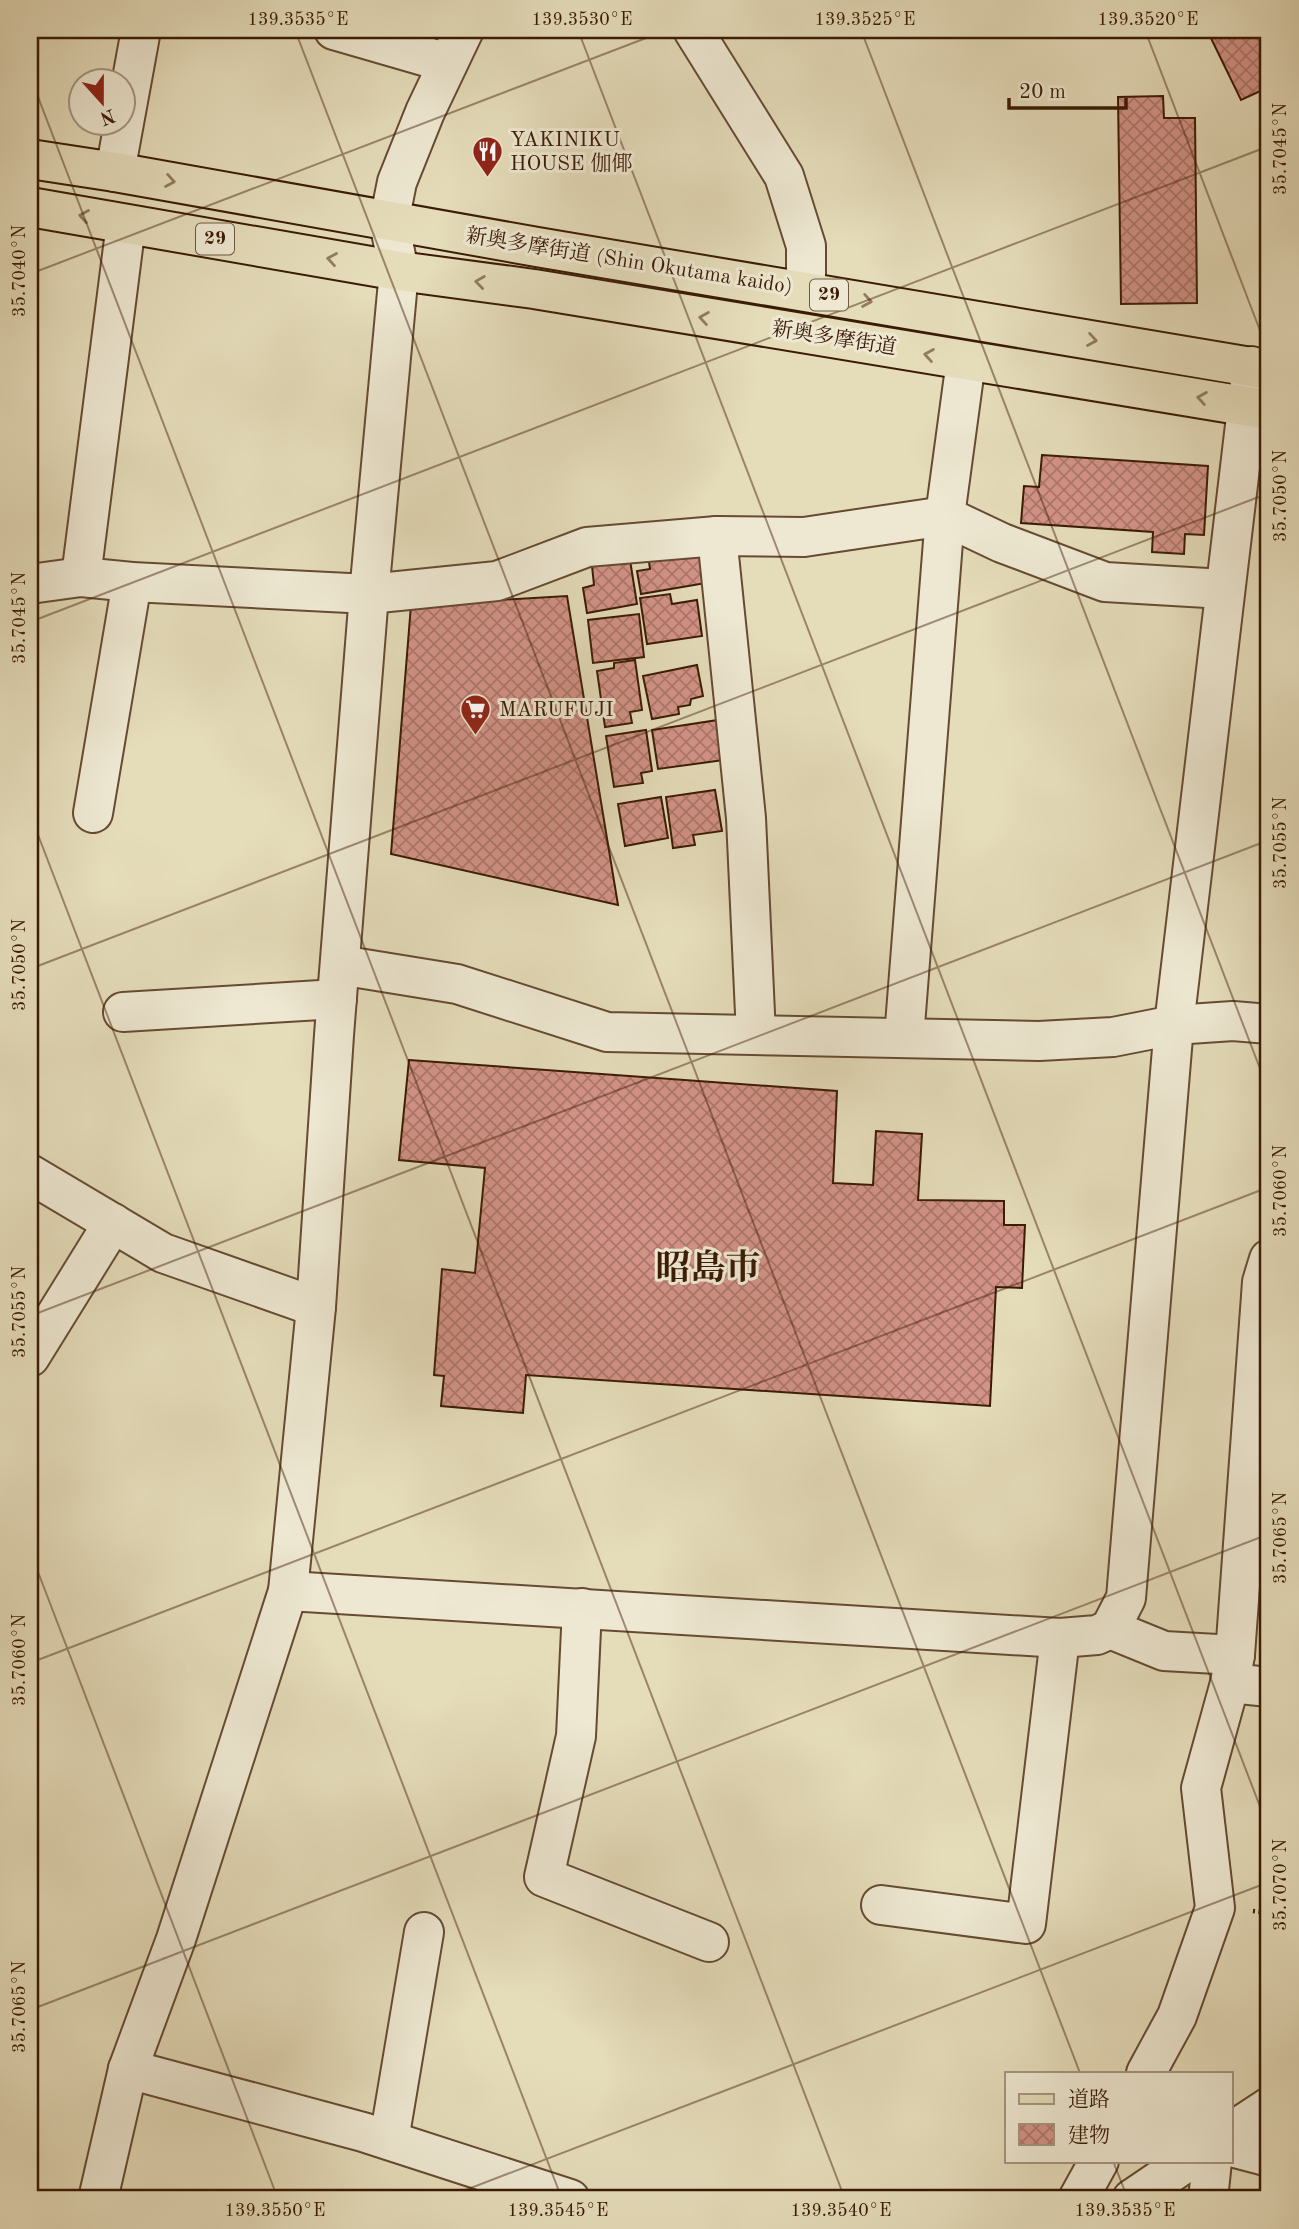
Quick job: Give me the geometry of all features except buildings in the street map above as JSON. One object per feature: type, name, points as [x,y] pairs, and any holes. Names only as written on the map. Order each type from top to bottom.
[{"type":"main road","name":"新奥多摩街道 (Shin Okutama kaido)","points":[[30,159],[1261,368]]},
{"type":"main road","name":"29","points":[[30,207],[400,271]]},
{"type":"main road","name":"新奥多摩街道","points":[[400,271],[534,289],[1258,407]]},
{"type":"street","points":[[115,172],[141,30]]},
{"type":"street","points":[[98,2199],[128,2069],[176,1940],[288,1591],[316,1307],[338,982],[369,594],[400,271],[389,222],[397,182],[425,112],[456,46],[334,30]]},
{"type":"street","points":[[693,30],[784,176],[806,246],[806,291]]},
{"type":"street","points":[[81,577],[126,223]]},
{"type":"street","points":[[904,1038],[944,516],[966,361]]},
{"type":"street","points":[[288,1591],[1060,1638],[1097,1635],[1110,1629],[1126,1598],[1174,1025],[1224,589],[1258,407],[1261,368]]},
{"type":"street","points":[[30,584],[81,577],[369,594],[497,581],[587,547],[717,536],[804,537],[944,516],[1002,543],[1105,582],[1224,589]]},
{"type":"street","points":[[717,536],[746,818],[756,1035]]},
{"type":"street","points":[[93,813],[132,582]]},
{"type":"street","points":[[123,1012],[338,982],[457,984],[607,1032],[1040,1041],[1113,1037],[1174,1025],[1233,1021],[1269,1024]]},
{"type":"street","points":[[30,1174],[163,1253],[316,1307]]},
{"type":"street","points":[[30,1357],[113,1223]]},
{"type":"street","points":[[1147,2072],[1177,2016],[1215,1908],[1201,1788],[1232,1669],[1262,1282],[1269,1259]]},
{"type":"street","points":[[582,1608],[576,1736],[544,1877],[709,1942]]},
{"type":"street","points":[[1110,1629],[1164,1651],[1232,1669],[1269,1688]]},
{"type":"street","points":[[881,1905],[1026,1924],[1060,1638]]},
{"type":"street","points":[[389,2140],[424,1932]]},
{"type":"street","points":[[128,2069],[389,2140],[494,2187],[570,2199]]},
{"type":"street","points":[[1232,2131],[1269,2107]]},
{"type":"street","points":[[1232,2147],[1269,2158]]},
{"type":"street","points":[[1078,2199],[1098,2162]]},
{"type":"street","points":[[1132,2199],[1187,2162]]},
{"type":"street","points":[[1208,2199],[1212,2162]]},
{"type":"place","name":"YAKINIKU HOUSE 伽倻","points":[[487,179]]},
{"type":"place","name":"MARUFUJI","points":[[476,737]]},
{"type":"district","name":"昭島市","points":[[708,1269]]}]
